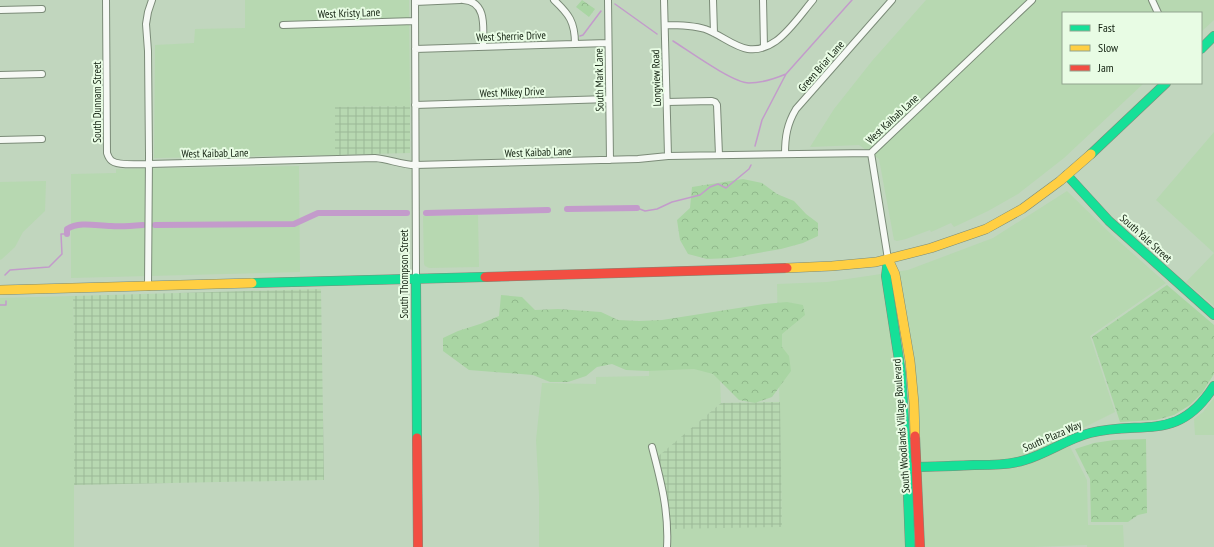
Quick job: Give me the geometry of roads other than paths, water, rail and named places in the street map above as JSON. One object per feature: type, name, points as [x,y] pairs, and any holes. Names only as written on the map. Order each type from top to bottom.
[{"type":"street","name":"South Dunnam Street","points":[[106,0],[107,153],[110,160],[118,164],[149,164]]},
{"type":"street","points":[[148,287],[149,164],[148,50],[146,24],[152,0]]},
{"type":"street","points":[[415,1],[460,0]]},
{"type":"street","points":[[463,0],[472,2],[481,11],[483,18],[483,47]]},
{"type":"street","points":[[554,0],[569,15],[575,33],[575,44]]},
{"type":"street","name":"South Mark Lane","points":[[608,0],[610,160]]},
{"type":"street","name":"Longview Road","points":[[664,0],[668,156]]},
{"type":"street","points":[[713,0],[714,33]]},
{"type":"street","points":[[763,0],[764,47]]},
{"type":"street","points":[[665,25],[694,27],[714,33],[734,46],[757,49],[776,41],[782,36],[813,0]]},
{"type":"street","name":"Green Briar Lane","points":[[785,154],[786,133],[791,117],[796,109],[892,0]]},
{"type":"street","name":"West Kaibab Lane","points":[[149,164],[375,158],[389,159],[407,165],[415,165],[610,160],[668,156],[871,153],[1032,0]]},
{"type":"street","points":[[1152,0],[1158,12]]},
{"type":"street","name":"South Thompson Street","points":[[415,1],[418,547]]},
{"type":"street","points":[[0,10],[42,9]]},
{"type":"street","name":"West Kristy Lane","points":[[283,24],[415,21]]},
{"type":"street","points":[[1202,48],[1214,36]]},
{"type":"street","name":"West Sherrie Drive","points":[[415,49],[608,43]]},
{"type":"street","points":[[0,75],[42,74]]},
{"type":"street","points":[[0,290],[786,268],[876,262],[931,248],[986,229],[1033,202],[1067,176],[1165,84]]},
{"type":"street","name":"West Mikey Drive","points":[[415,105],[609,99]]},
{"type":"street","points":[[667,102],[716,102],[719,155]]},
{"type":"street","points":[[0,140],[42,139]]},
{"type":"street","name":"South Woodlands Village Boulevard","points":[[871,153],[888,259],[886,276],[901,373],[910,547]]},
{"type":"street","name":"South Yale Street","points":[[1067,176],[1107,219],[1214,315]]},
{"type":"street","name":"South Woodlands Village Boulevard","points":[[888,259],[895,274],[910,361],[914,403],[920,547]]},
{"type":"street","name":"South Plaza Way","points":[[907,467],[1015,462],[1038,456],[1088,433],[1107,429],[1151,427],[1169,424],[1181,420],[1192,412],[1206,398],[1214,386]]},
{"type":"street","points":[[652,448],[665,497],[668,522],[667,547]]},
{"type":"waterway","points":[[673,41],[711,66],[742,82],[754,83],[772,79],[786,74],[852,0]]},
{"type":"waterway","points":[[615,4],[657,34]]},
{"type":"waterway","points":[[580,36],[583,35],[601,11]]},
{"type":"waterway","points":[[755,146],[762,120],[786,74]]},
{"type":"waterway","points":[[637,208],[645,211],[657,209],[672,202],[700,195],[710,187],[718,184],[726,188],[749,169],[751,165]]},
{"type":"waterway","points":[[567,209],[637,208]]},
{"type":"waterway","points":[[426,213],[548,210]]},
{"type":"waterway","points":[[155,225],[294,224],[318,213],[407,213]]},
{"type":"waterway","points":[[67,234],[67,229],[77,225],[143,225]]},
{"type":"waterway","points":[[5,275],[10,270],[49,267],[62,254],[61,234],[67,234]]},
{"type":"waterway","points":[[0,305],[6,305],[6,301]]}]
